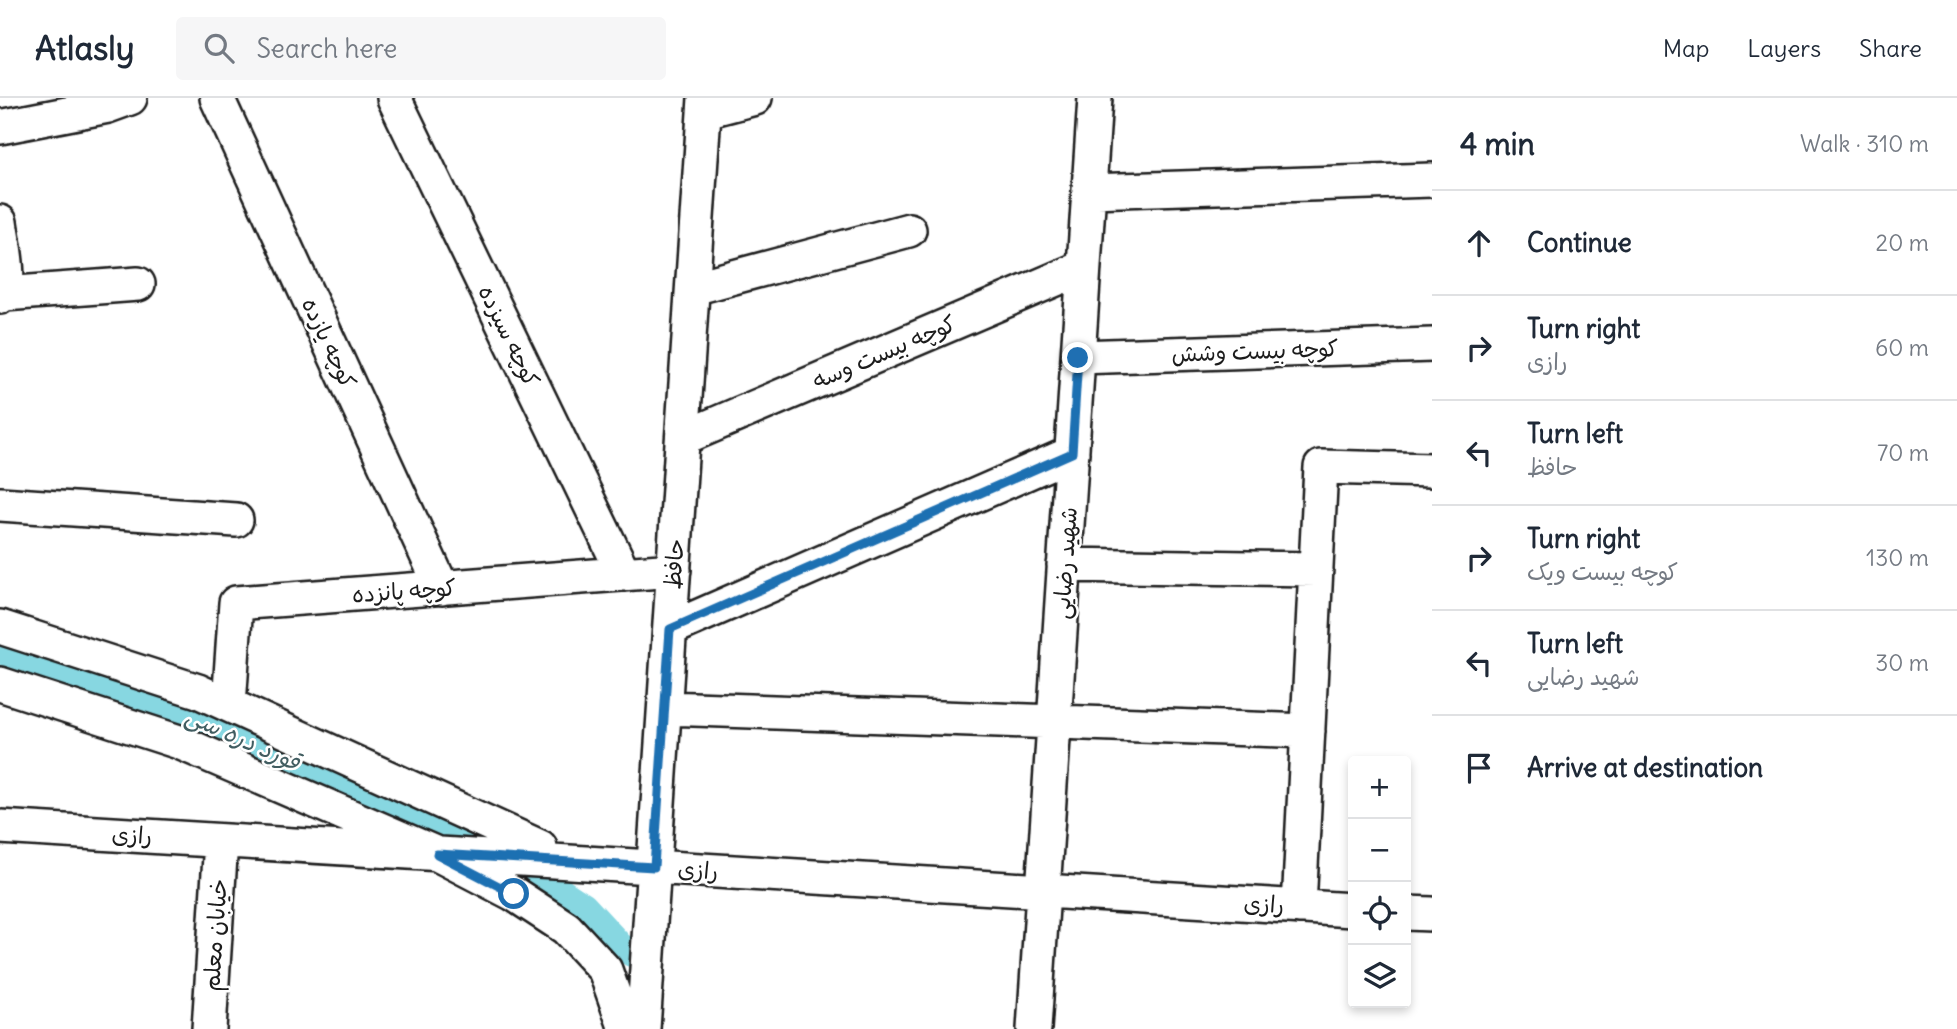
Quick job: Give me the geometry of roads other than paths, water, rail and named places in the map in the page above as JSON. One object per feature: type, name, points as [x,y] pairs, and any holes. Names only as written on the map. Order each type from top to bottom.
[{"type":"street","name":"کوچه یازده","points":[[217,98],[442,588]]},
{"type":"street","name":"کوچه سیزده","points":[[394,98],[624,574]]},
{"type":"street","points":[[705,105],[755,98]]},
{"type":"street","name":"شهید رضایی","points":[[1034,1029],[1095,98]]},
{"type":"street","points":[[0,127],[113,101]]},
{"type":"street","name":"حافظ","points":[[643,1029],[705,105]]},
{"type":"street","points":[[1089,191],[1432,180]]},
{"type":"street","points":[[0,222],[8,283],[2,296],[138,284]]},
{"type":"street","points":[[693,288],[909,230]]},
{"type":"street","name":"کوچه بیست وسه","points":[[683,438],[1084,267]]},
{"type":"street","name":"کوچه بیست وشش","points":[[1078,358],[1432,345]]},
{"type":"street","points":[[670,629],[1072,453]]},
{"type":"street","points":[[1299,906],[1321,467],[1432,470]]},
{"type":"street","points":[[0,504],[236,520]]},
{"type":"street","points":[[1065,565],[1316,569]]},
{"type":"street","name":"کوچه پانزده","points":[[229,705],[236,603],[674,570]]},
{"type":"street","points":[[0,627],[198,691],[540,846]]},
{"type":"street","points":[[0,684],[179,742],[437,854],[514,894],[566,928],[605,970],[626,1029]]},
{"type":"street","points":[[665,708],[1308,731]]},
{"type":"street","name":"رازی","points":[[0,827],[1348,910]]},
{"type":"street","name":"خیابان معلم","points":[[209,1029],[220,841]]},
{"type":"street","points":[[1411,913],[1432,914]]},
{"type":"waterway","name":"قورد دره سی","points":[[0,652],[189,714],[478,845]]},
{"type":"waterway","name":"قورد دره سی","points":[[528,868],[585,905],[631,955]]}]
